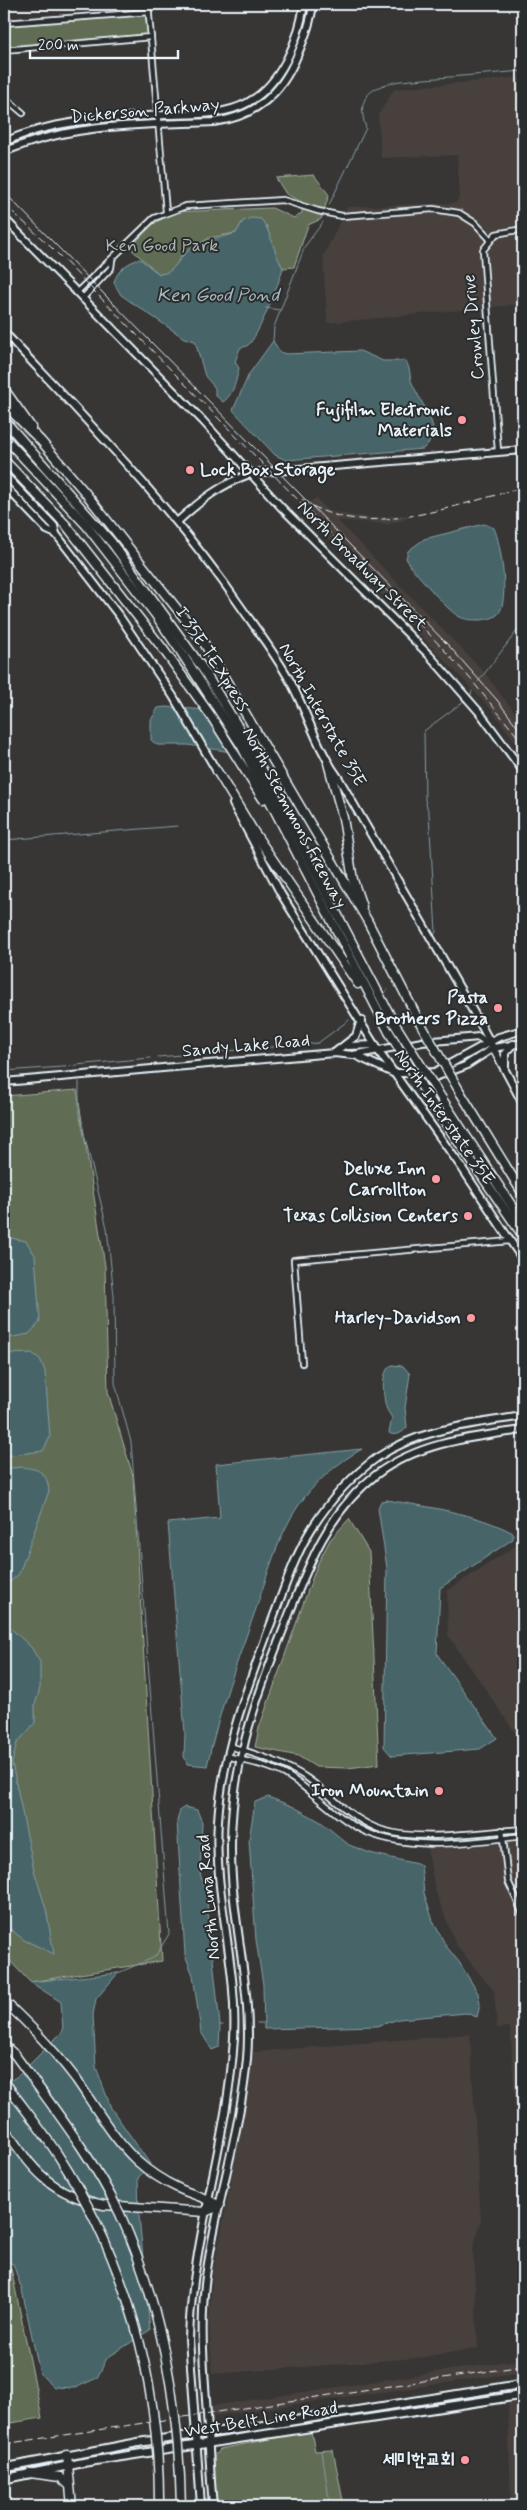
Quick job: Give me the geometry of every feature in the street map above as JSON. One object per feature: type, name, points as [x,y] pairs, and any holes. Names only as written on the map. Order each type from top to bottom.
[{"type":"highway","points":[[4,389],[41,441]]},
{"type":"highway","name":"North Stemmons Freeway","points":[[4,404],[41,441],[83,490],[204,643],[367,920],[418,1019],[460,1092],[523,1194]]},
{"type":"highway","name":"I 35E TEXpress","points":[[4,420],[112,543],[202,666],[249,745],[393,1021],[523,1223]]},
{"type":"highway","name":"North Stemmons Freeway","points":[[4,437],[86,525],[155,614],[241,745],[383,1022],[431,1102],[523,1236]]},
{"type":"highway","points":[[4,460],[66,524],[163,648],[211,716],[284,830]]},
{"type":"highway","points":[[328,763],[343,818],[353,880],[367,920]]},
{"type":"highway","points":[[217,771],[262,845],[317,921],[370,1006],[383,1022]]},
{"type":"highway","points":[[4,2001],[38,2034],[74,2076],[125,2148],[148,2170],[178,2188],[208,2198],[219,2206]]},
{"type":"highway","points":[[4,2045],[15,2055],[92,2164],[119,2213],[136,2254],[167,2356],[180,2456],[181,2506]]},
{"type":"highway","points":[[4,2081],[58,2155],[101,2232],[115,2263],[146,2361],[156,2433],[158,2506]]},
{"type":"highway","points":[[4,2128],[31,2167],[42,2178],[66,2193],[104,2206],[205,2212],[219,2206]]},
{"type":"highway","points":[[67,2454],[72,2506]]},
{"type":"highway","points":[[30,2473],[60,2476],[70,2486]]},
{"type":"main road","name":"Dickerson Parkway","points":[[4,142],[48,126],[93,119],[215,113],[247,103],[264,92],[274,80],[293,43],[304,4]]},
{"type":"main road","name":"Dickerson Parkway","points":[[4,152],[41,138],[94,128],[214,122],[228,120],[250,112],[264,104],[282,85],[302,45],[308,29],[313,4]]},
{"type":"main road","points":[[299,27],[308,29]]},
{"type":"main road","points":[[293,43],[302,45]]},
{"type":"main road","points":[[247,103],[250,112]]},
{"type":"main road","name":"North Broadway Street","points":[[4,218],[252,474],[281,507],[430,656],[480,713],[523,771]]},
{"type":"main road","name":"North Interstate 35E","points":[[4,332],[176,522],[217,574],[289,680],[328,763],[338,777],[523,1104]]},
{"type":"main road","points":[[176,522],[203,498],[224,484],[252,474],[523,450]]},
{"type":"main road","name":"North Interstate 35E","points":[[4,474],[54,526],[56,534],[120,617],[172,696],[217,771],[281,894],[361,1020],[379,1052],[462,1168],[523,1260]]},
{"type":"main road","name":"North Interstate 35E","points":[[4,486],[47,530],[56,534]]},
{"type":"main road","points":[[334,1054],[347,1046],[356,1036],[361,1020]]},
{"type":"main road","points":[[354,1055],[393,1073],[435,1072],[490,1044],[523,1030]]},
{"type":"main road","name":"Sandy Lake Road","points":[[4,1082],[334,1054],[354,1055],[379,1052],[387,1048],[479,1037],[490,1044]]},
{"type":"main road","points":[[490,1044],[523,1043]]},
{"type":"main road","points":[[347,1046],[375,1044],[387,1048]]},
{"type":"main road","points":[[506,1074],[505,1053],[513,1044]]},
{"type":"main road","name":"North Luna Road","points":[[201,2506],[190,2313],[192,2285],[232,2060],[234,1998],[219,1862],[218,1823],[227,1756],[252,1673],[281,1597],[310,1531],[347,1482],[379,1456],[406,1441],[471,1424],[523,1416]]},
{"type":"main road","name":"North Luna Road","points":[[213,2506],[203,2306],[208,2261],[246,2062],[247,1988],[239,1941],[231,1853],[232,1812],[239,1760],[256,1698],[317,1544],[335,1516],[378,1474],[418,1451],[452,1441],[523,1430]]},
{"type":"main road","points":[[232,2060],[246,2062]]},
{"type":"main road","name":"West Belt Line Road","points":[[4,2468],[67,2454],[141,2442],[197,2436],[523,2384]]},
{"type":"main road","points":[[498,2388],[499,2398]]},
{"type":"main road","name":"West Belt Line Road","points":[[4,2479],[30,2473],[523,2395]]},
{"type":"main road","points":[[378,2407],[379,2417]]},
{"type":"street","points":[[148,4],[166,212]]},
{"type":"street","points":[[4,24],[149,12]]},
{"type":"street","points":[[4,50],[151,37]]},
{"type":"street","points":[[4,97],[23,113]]},
{"type":"street","points":[[77,292],[154,218],[186,206],[284,200],[318,211],[342,216],[433,209],[459,213],[475,223],[490,239],[502,231],[523,229]]},
{"type":"street","name":"Crowley Drive","points":[[490,239],[483,250],[482,259],[498,451]]},
{"type":"street","points":[[83,298],[111,268],[112,260]]},
{"type":"street","points":[[302,1363],[294,1260],[510,1241]]},
{"type":"street","points":[[230,1746],[285,1765],[308,1778],[346,1812],[382,1830],[413,1835],[523,1829]]},
{"type":"street","points":[[227,1756],[258,1764],[288,1776],[337,1815],[359,1829],[390,1840],[425,1844],[523,1836]]},
{"type":"street","points":[[502,1830],[508,1881],[523,1914]]},
{"type":"shaded area","points":[[523,77],[523,304],[327,323],[323,257],[347,207],[456,203],[460,195],[457,155],[381,158],[378,115],[394,89]]},
{"type":"shaded area","points":[[316,498],[328,511],[372,518],[403,515],[405,520],[387,524],[337,520],[482,670],[523,723],[523,752],[492,710],[300,509]]},
{"type":"shaded area","points":[[523,1541],[523,1744],[448,1635],[447,1591]]},
{"type":"shaded area","points":[[523,1842],[523,2222],[510,2027],[497,2028],[494,1991],[456,1945],[435,1890],[427,1848]]},
{"type":"shaded area","points":[[470,2034],[481,2222],[473,2249],[478,2348],[417,2358],[212,2374],[209,2318],[213,2271],[231,2183],[253,2052]]},
{"type":"shaded area","points":[[523,2359],[523,2372],[212,2416],[211,2406]]},
{"type":"shaded area","points":[[523,2402],[523,2506],[511,2506],[508,2404]]},
{"type":"green space","points":[[143,14],[148,25],[148,33],[144,36],[4,47],[4,25]]},
{"type":"green space","name":"Ken Good Park","points":[[314,175],[329,195],[321,219],[308,225],[294,267],[283,268],[272,249],[267,226],[243,221],[236,233],[209,238],[181,256],[174,269],[166,274],[159,274],[130,248],[152,225],[173,212],[272,208],[294,218],[302,213],[302,202],[286,194],[276,178]]},
{"type":"green space","points":[[77,1090],[105,1266],[108,1392],[133,1476],[162,1961],[30,1982],[4,1955],[4,1096]]},
{"type":"green space","points":[[349,1519],[369,1552],[379,1764],[348,1768],[316,1767],[298,1756],[255,1747],[259,1728],[317,1565],[330,1540]]},
{"type":"green space","points":[[11,2268],[42,2418],[4,2424],[4,2269]]},
{"type":"green space","points":[[311,2431],[315,2451],[333,2450],[344,2506],[217,2506],[213,2457],[220,2449]]},
{"type":"water","name":"Ken Good Pond","points":[[251,218],[261,219],[265,224],[283,268],[257,332],[248,345],[240,348],[235,362],[239,368],[236,382],[230,395],[223,402],[215,395],[215,388],[205,376],[195,341],[184,338],[121,295],[114,283],[117,275],[123,268],[131,262],[140,259],[159,274],[169,272],[194,246],[236,233],[243,221]]},
{"type":"water","name":"Ken Good Pond","points":[[273,341],[280,352],[286,354],[360,351],[383,361],[405,361],[412,383],[432,425],[433,435],[431,440],[423,449],[286,460],[275,455],[233,410],[249,374]]},
{"type":"water","points":[[484,524],[494,528],[502,559],[504,585],[502,607],[498,614],[492,618],[469,620],[458,616],[447,607],[410,566],[406,558],[408,551],[424,539]]},
{"type":"water","points":[[158,708],[222,711],[242,749],[231,752],[188,745],[157,745],[151,740],[151,720]]},
{"type":"water","points":[[11,1238],[26,1241],[35,1255],[40,1322],[29,1334],[4,1339],[4,1239]]},
{"type":"water","points":[[32,1353],[40,1359],[45,1371],[50,1437],[43,1451],[4,1456],[4,1354]]},
{"type":"water","points":[[392,1365],[403,1366],[410,1374],[405,1408],[407,1427],[401,1433],[394,1435],[389,1433],[392,1418],[386,1407],[383,1390],[386,1372]]},
{"type":"water","points":[[362,1449],[345,1459],[323,1477],[304,1498],[288,1523],[271,1564],[236,1665],[217,1725],[207,1766],[187,1764],[184,1756],[185,1733],[168,1523],[220,1518],[216,1464]]},
{"type":"water","points":[[21,1467],[38,1470],[44,1476],[49,1491],[19,1574],[10,1582],[4,1583],[4,1469]]},
{"type":"water","points":[[387,1500],[468,1516],[499,1526],[513,1533],[513,1539],[440,1588],[437,1654],[497,1738],[480,1749],[392,1756],[384,1747],[387,1568],[378,1508],[381,1501]]},
{"type":"water","points":[[4,1622],[31,1647],[40,1662],[40,1688],[35,1705],[35,1723],[17,1743],[12,1763],[34,1870],[46,1909],[54,1954],[24,1940],[4,1924]]},
{"type":"water","points":[[268,1797],[294,1807],[321,1822],[349,1845],[370,1853],[421,1865],[424,1893],[433,1921],[446,1946],[459,1962],[478,1993],[480,2004],[477,2017],[466,2013],[399,2019],[377,2026],[264,2029],[263,1985],[256,1940],[249,1840],[255,1802]]},
{"type":"water","points":[[185,1807],[197,1810],[202,1822],[200,1873],[206,1893],[220,2025],[219,2047],[212,2050],[201,2032],[193,1975],[185,1955],[177,1821],[180,1810]]},
{"type":"water","points":[[118,1973],[96,1999],[93,2015],[96,2067],[111,2108],[150,2164],[138,2178],[139,2216],[150,2330],[107,2358],[97,2378],[75,2388],[54,2387],[40,2374],[22,2290],[13,2264],[4,2261],[4,2085],[19,2075],[63,2031],[61,2002],[30,1982]]},
{"type":"waterway","points":[[329,205],[366,128],[363,117],[364,101],[374,90],[400,81],[523,71]]},
{"type":"waterway","points":[[273,341],[274,327],[305,246],[323,222]]},
{"type":"waterway","points":[[266,308],[280,310]]},
{"type":"waterway","points":[[478,682],[523,623]]},
{"type":"waterway","points":[[470,697],[472,691]]},
{"type":"waterway","points":[[434,935],[436,932],[429,814],[425,800],[424,731],[464,701]]},
{"type":"waterway","points":[[4,840],[178,826]]},
{"type":"waterway","points":[[385,993],[388,990]]},
{"type":"waterway","points":[[158,1057],[318,1043],[349,1020]]},
{"type":"waterway","points":[[76,1065],[150,1058]]},
{"type":"waterway","points":[[4,1071],[77,1066]]},
{"type":"waterway","points":[[79,1082],[79,1113],[107,1228],[114,1296],[115,1383],[131,1442],[169,1934],[155,1957],[118,1973]]},
{"type":"waterway","points":[[257,2023],[264,2023]]},
{"type":"waterway","points":[[322,2451],[330,2506]]},
{"type":"tram line","points":[[4,192],[449,646],[497,700],[523,734]]},
{"type":"railway","points":[[4,204],[52,248],[432,637],[468,676],[523,743]]},
{"type":"railway","points":[[302,499],[326,512],[352,518],[381,519],[440,510],[523,488]]},
{"type":"railway","points":[[4,2444],[523,2366]]},
{"type":"place","name":"Fujifilm Electronic Materials","points":[[462,420]]},
{"type":"place","name":"Lock Box Storage","points":[[190,470]]},
{"type":"place","name":"Pasta Brothers Pizza","points":[[498,1008]]},
{"type":"place","name":"Deluxe Inn Carrollton","points":[[436,1179]]},
{"type":"place","name":"Texas Collision Centers","points":[[468,1216]]},
{"type":"place","name":"Harley-Davidson","points":[[471,1318]]},
{"type":"place","name":"Iron Mountain","points":[[439,1791]]},
{"type":"place","name":"세미한교회","points":[[465,2460]]}]
